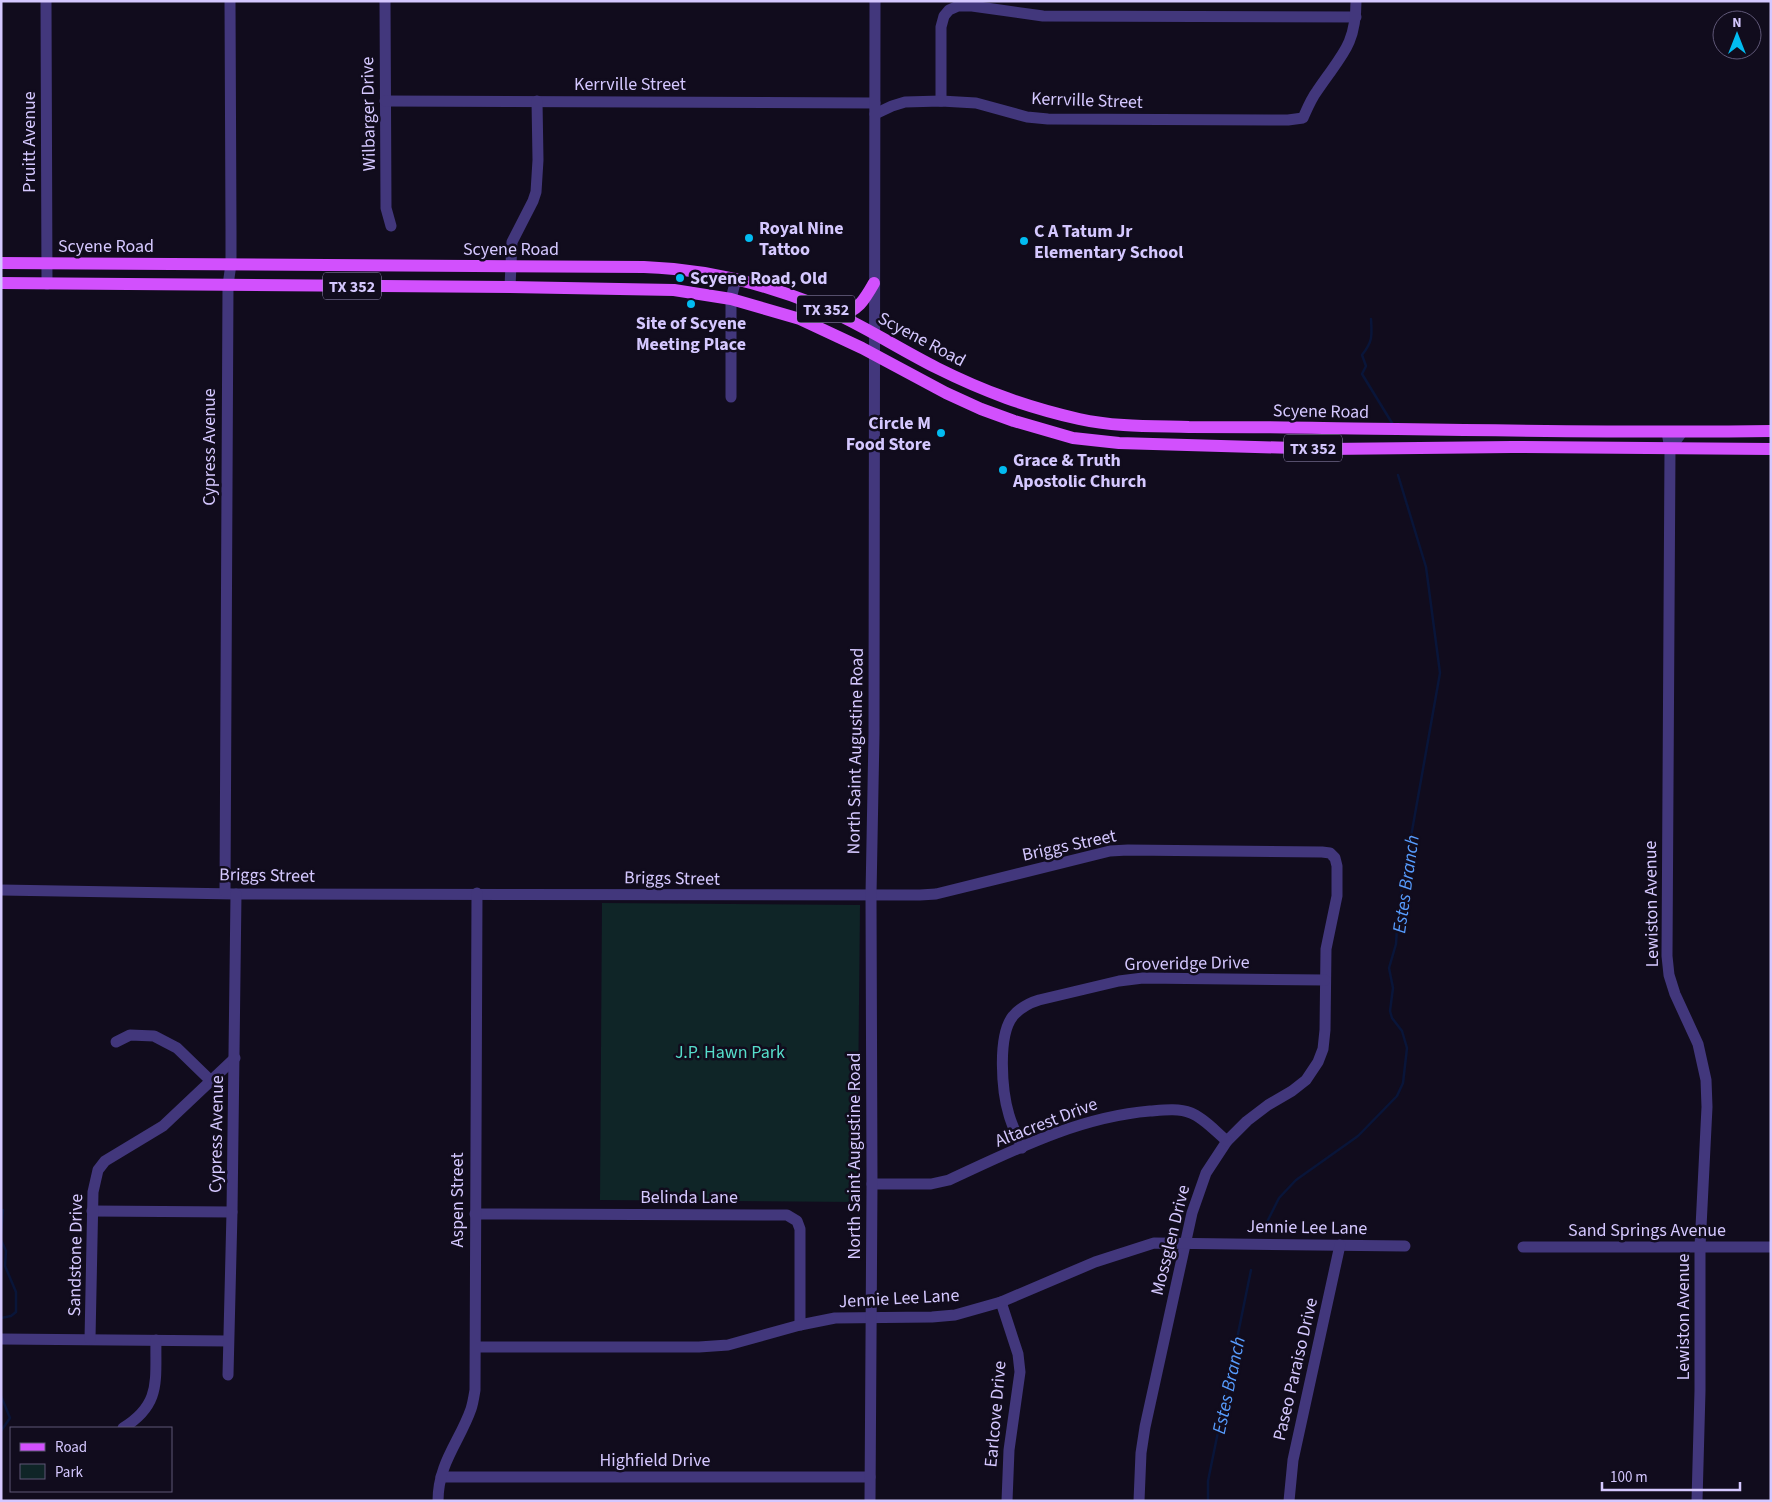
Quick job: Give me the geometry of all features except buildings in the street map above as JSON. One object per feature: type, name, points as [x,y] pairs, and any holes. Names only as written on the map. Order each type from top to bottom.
[{"type":"main road","name":"Scyene Road","points":[[1,263],[658,268],[736,279],[794,296],[838,315],[935,367],[999,396],[1040,410],[1102,423],[1151,426],[1667,432],[1771,431]]},
{"type":"main road","name":"Scyene Road","points":[[1,283],[674,290],[731,299],[807,321],[946,393],[981,409],[1054,434],[1096,441],[1328,449],[1512,447],[1670,450],[1771,449]]},
{"type":"main road","points":[[838,315],[847,314],[861,304],[874,283]]},
{"type":"street","name":"Pruitt Avenue","points":[[46,1],[47,284]]},
{"type":"street","name":"Cypress Avenue","points":[[228,1375],[235,1058],[231,893],[228,285],[231,264],[230,1]]},
{"type":"street","name":"Wilbarger Drive","points":[[385,1],[386,208],[391,226]]},
{"type":"street","name":"North Saint Augustine Road","points":[[870,1501],[875,1]]},
{"type":"street","points":[[941,101],[941,27],[944,16],[949,10],[958,6],[972,6],[1043,16],[1356,17],[1356,1]]},
{"type":"street","name":"Kerrville Street","points":[[385,101],[538,101],[875,108],[905,102],[941,101],[976,103],[1027,117],[1048,119],[1288,120],[1302,118],[1317,90],[1345,52],[1352,36],[1356,17]]},
{"type":"street","points":[[510,287],[512,242],[536,192],[538,101]]},
{"type":"street","points":[[731,397],[731,299],[736,279]]},
{"type":"street","name":"Lewiston Avenue","points":[[1667,432],[1670,450],[1667,956],[1674,994],[1698,1044],[1706,1080],[1707,1107],[1700,1247],[1700,1391],[1696,1501]]},
{"type":"street","points":[[1670,450],[1682,432]]},
{"type":"street","name":"Briggs Street","points":[[1,890],[231,893],[936,894],[1110,851],[1322,852],[1330,853],[1335,858]]},
{"type":"street","name":"Mossglen Drive","points":[[1139,1501],[1141,1453],[1145,1427],[1192,1213],[1206,1173],[1227,1141],[1247,1122],[1268,1105],[1292,1091],[1314,1071],[1323,1049],[1328,933],[1337,896],[1338,866],[1335,858]]},
{"type":"street","name":"Aspen Street","points":[[438,1501],[441,1477],[451,1448],[472,1408],[474,1390],[476,1348],[477,893]]},
{"type":"street","name":"Groveridge Drive","points":[[1022,1148],[1009,1116],[1004,1092],[1004,1046],[1007,1026],[1012,1017],[1028,1004],[1118,981],[1144,978],[1325,980]]},
{"type":"street","points":[[116,1042],[130,1034],[154,1036],[177,1048],[211,1081]]},
{"type":"street","name":"Sandstone Drive","points":[[90,1339],[92,1211],[95,1179],[98,1170],[106,1161],[163,1126],[235,1058]]},
{"type":"street","name":"Altacrest Drive","points":[[872,1184],[931,1184],[949,1180],[1070,1127],[1121,1114],[1179,1110],[1198,1117],[1227,1141]]},
{"type":"street","points":[[92,1211],[232,1212]]},
{"type":"street","name":"Belinda Lane","points":[[475,1214],[787,1215],[797,1221],[800,1229],[800,1325]]},
{"type":"street","name":"Jennie Lee Lane","points":[[476,1348],[699,1347],[728,1345],[800,1325],[835,1318],[955,1315],[1002,1302],[1095,1262],[1136,1247],[1154,1243],[1405,1246]]},
{"type":"street","name":"Paseo Paraiso Drive","points":[[1290,1501],[1292,1460],[1340,1245]]},
{"type":"street","name":"Sand Springs Avenue","points":[[1523,1247],[1771,1247]]},
{"type":"street","name":"Earlcove Drive","points":[[1002,1302],[1018,1354],[1020,1372],[1008,1450],[1007,1501]]},
{"type":"street","points":[[1,1339],[228,1341]]},
{"type":"street","points":[[124,1427],[146,1409],[152,1399],[155,1388],[156,1340]]},
{"type":"street","name":"Highfield Drive","points":[[441,1477],[870,1477]]},
{"type":"green space","name":"J.P. Hawn Park","points":[[602,903],[860,905],[857,1202],[600,1200]]},
{"type":"waterway","name":"Estes Branch","points":[[1371,319],[1371,338],[1362,355],[1366,366],[1362,374],[1392,423]]},
{"type":"waterway","name":"Estes Branch","points":[[1261,1234],[1279,1198],[1296,1180],[1358,1136],[1397,1096],[1403,1083],[1407,1048],[1402,1031],[1392,1018],[1390,1011],[1393,988],[1389,968],[1396,944],[1398,913],[1402,905],[1401,893],[1440,673],[1426,567],[1398,475]]},
{"type":"waterway","points":[[1,1234],[3,1210]]},
{"type":"waterway","points":[[1,1240],[6,1251],[5,1266],[16,1292],[16,1312],[11,1316],[1,1318]]},
{"type":"waterway","name":"Estes Branch","points":[[1208,1501],[1208,1481],[1251,1270]]},
{"type":"waterway","points":[[1,1396],[10,1418],[1,1431]]},
{"type":"place","name":"Royal Nine Tattoo","points":[[749,238]]},
{"type":"place","name":"C A Tatum Jr Elementary School","points":[[1024,241]]},
{"type":"place","name":"Scyene Road, Old","points":[[680,278]]},
{"type":"place","name":"Site of Scyene Meeting Place","points":[[691,304]]},
{"type":"place","name":"Circle M Food Store","points":[[941,433]]},
{"type":"place","name":"Grace & Truth Apostolic Church","points":[[1003,470]]}]
